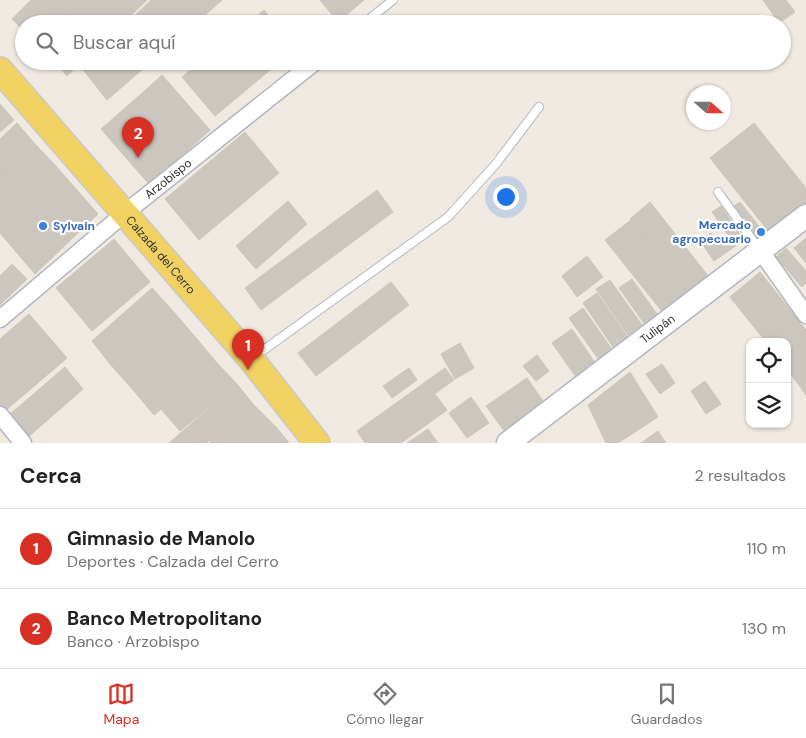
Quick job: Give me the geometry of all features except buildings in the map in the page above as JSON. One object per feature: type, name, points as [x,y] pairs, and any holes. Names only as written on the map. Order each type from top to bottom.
[{"type":"main road","name":"Calzada del Cerro","points":[[0,70],[251,359],[317,443]]},
{"type":"street","name":"Arzobispo","points":[[0,319],[125,213],[305,70]]},
{"type":"street","name":"Tulipán","points":[[508,443],[806,216]]},
{"type":"street","points":[[760,250],[806,315]]},
{"type":"street","points":[[0,415],[24,443]]},
{"type":"lane","points":[[374,15],[393,0]]},
{"type":"lane","points":[[251,359],[448,216],[495,165],[540,107]]},
{"type":"lane","points":[[718,192],[760,250]]},
{"type":"place","name":"Banco Metropolitano","points":[[138,158]]},
{"type":"place","name":"Sylvain","points":[[43,226]]},
{"type":"place","name":"Mercado agropecuario","points":[[761,232]]},
{"type":"place","name":"Gimnasio de Manolo","points":[[248,370]]}]
